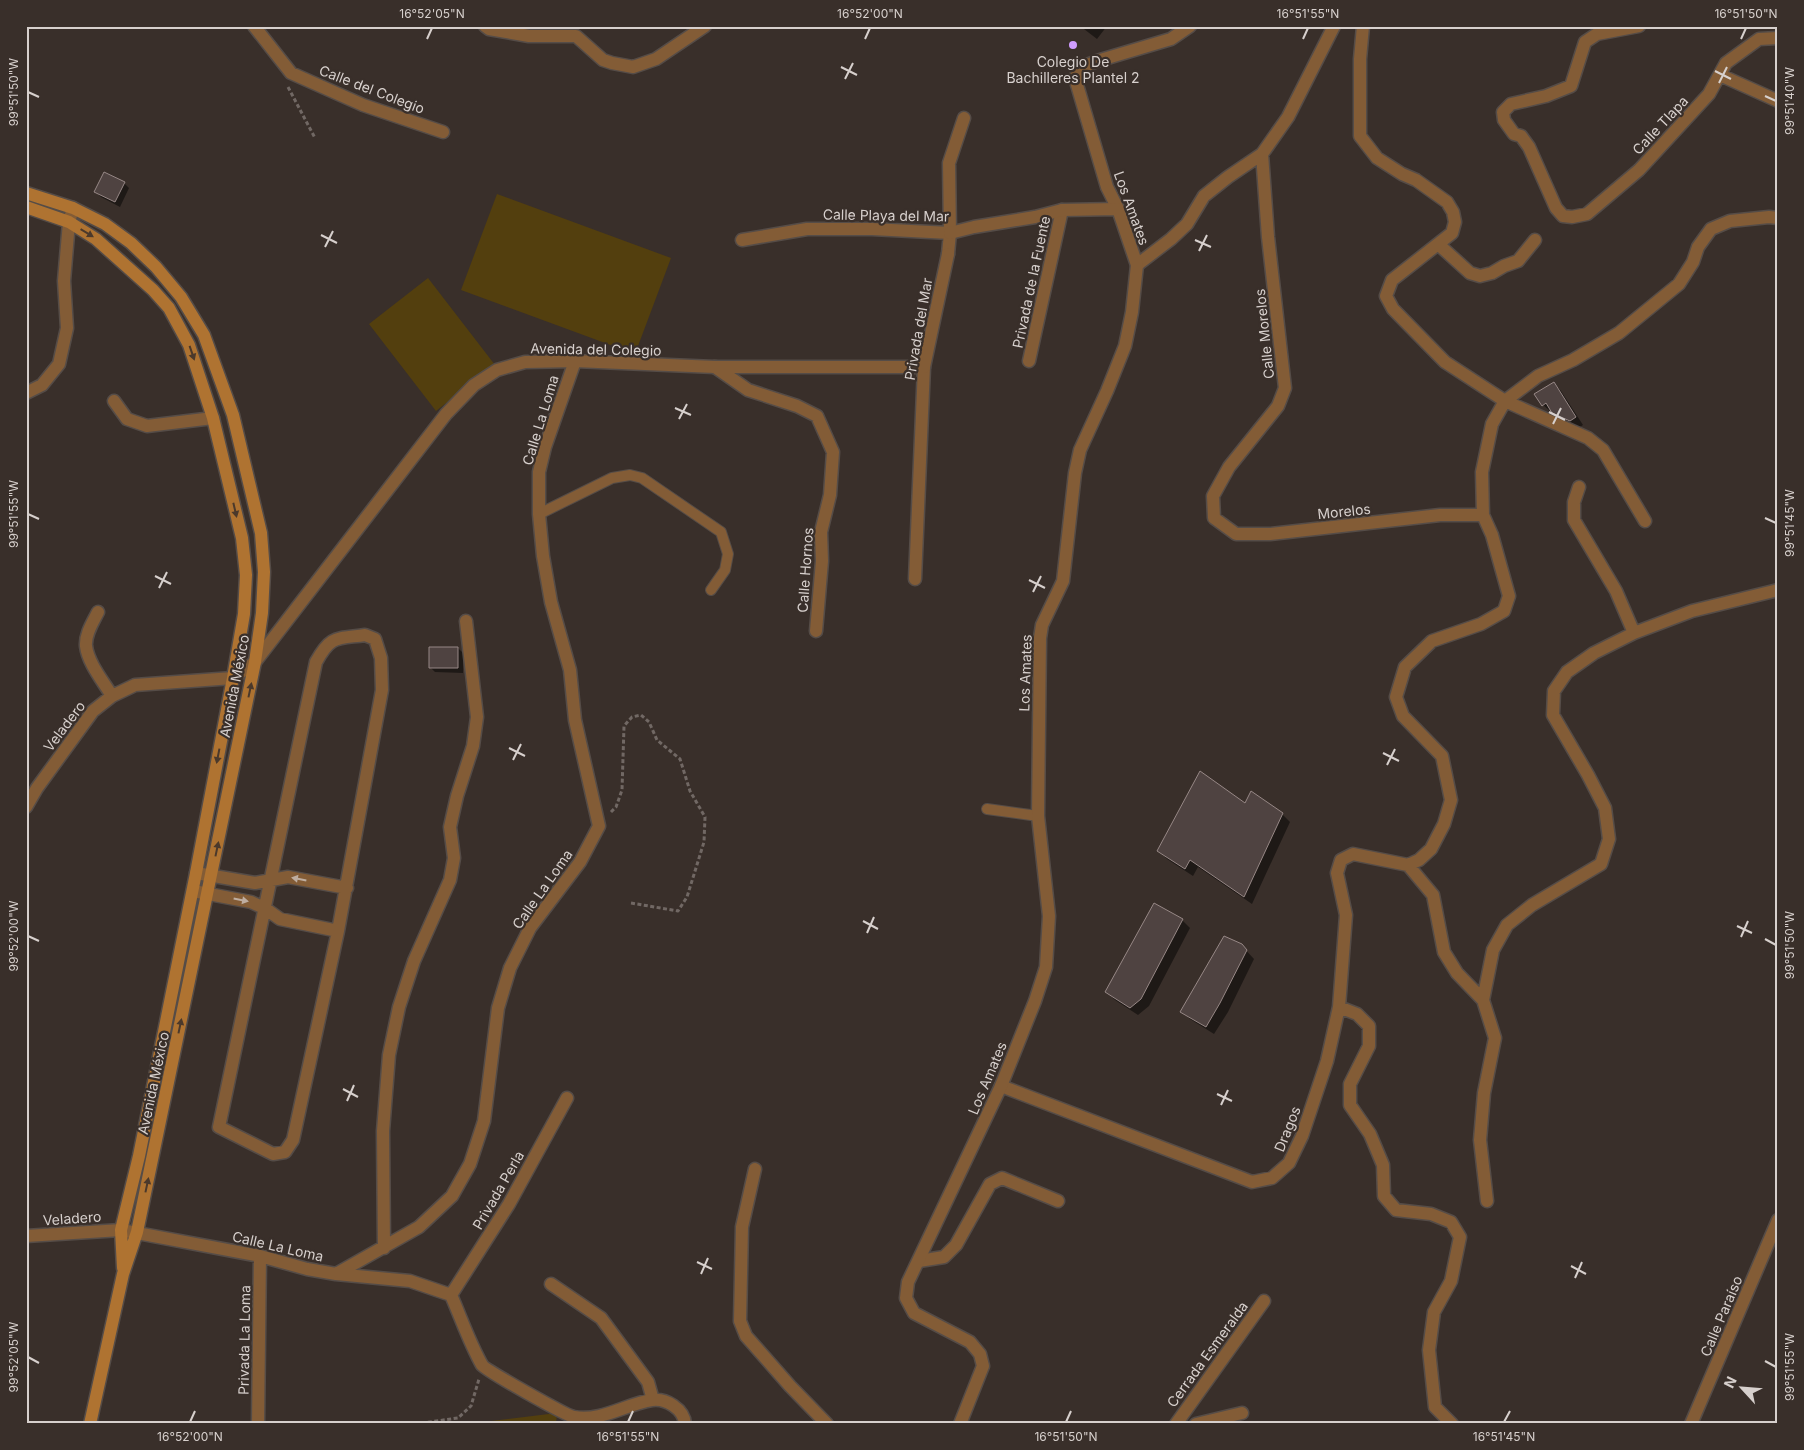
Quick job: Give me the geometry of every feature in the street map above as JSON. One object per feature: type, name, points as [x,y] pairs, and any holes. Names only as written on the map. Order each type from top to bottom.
[{"type":"main road","name":"Avenida México","points":[[26,193],[73,208],[105,224],[131,243],[156,267],[181,297],[204,334],[233,415],[261,533],[264,572],[255,662],[212,876],[137,1232],[123,1274],[90,1424]]},
{"type":"main road","name":"Avenida México","points":[[26,207],[69,222],[96,239],[153,290],[169,308],[189,345],[213,418],[242,538],[246,575],[244,614],[234,678],[139,1156],[121,1230],[123,1274]]},
{"type":"street","name":"Calle del Colegio","points":[[254,26],[291,73],[363,105],[443,132]]},
{"type":"street","points":[[485,26],[489,29],[529,36],[576,36],[603,60],[633,66],[656,59],[705,26]]},
{"type":"street","name":"Los Amates","points":[[960,1424],[983,1366],[980,1354],[970,1342],[914,1313],[906,1298],[908,1282],[1001,1086],[1035,1001],[1046,967],[1049,916],[1038,816],[1040,638],[1042,626],[1063,581],[1075,473],[1080,450],[1125,346],[1132,312],[1137,264],[1116,202],[1107,187],[1076,78],[1082,68],[1089,64],[1171,39],[1190,26]]},
{"type":"street","points":[[1363,26],[1360,59],[1360,136],[1377,158],[1402,174],[1416,180],[1447,202],[1453,212],[1455,222],[1452,233],[1392,280],[1386,296],[1392,309],[1444,362],[1505,401],[1588,438],[1603,450],[1645,521]]},
{"type":"street","name":"Calle Tlapa","points":[[1639,26],[1597,34],[1585,42],[1571,86],[1546,96],[1511,104],[1502,112],[1504,120],[1514,134],[1521,136],[1529,147],[1556,208],[1563,216],[1572,217],[1587,214],[1639,170],[1709,94],[1726,63],[1759,39],[1778,38]]},
{"type":"street","points":[[1137,264],[1171,239],[1187,224],[1204,196],[1262,154],[1288,117],[1334,27]]},
{"type":"street","points":[[1720,75],[1778,101]]},
{"type":"street","name":"Privada del Mar","points":[[915,579],[924,367],[948,254],[950,233],[949,163],[964,118]]},
{"type":"street","name":"Calle Morelos","points":[[1214,518],[1213,496],[1229,467],[1278,406],[1285,388],[1268,237],[1262,154]]},
{"type":"street","points":[[26,393],[42,385],[59,364],[68,328],[64,281],[69,222],[73,208]]},
{"type":"street","name":"Calle Playa del Mar","points":[[742,240],[807,229],[872,229],[950,233],[1062,210],[1118,209]]},
{"type":"street","name":"Privada de la Fuente","points":[[1029,361],[1062,210]]},
{"type":"street","points":[[1487,1201],[1480,1140],[1484,1094],[1495,1038],[1483,1000],[1457,973],[1444,952],[1433,895],[1408,865],[1419,860],[1431,849],[1444,824],[1451,800],[1442,756],[1404,716],[1396,697],[1405,667],[1432,641],[1481,624],[1504,611],[1509,596],[1492,535],[1483,515],[1482,472],[1492,424],[1505,401],[1538,376],[1573,360],[1619,333],[1679,284],[1693,262],[1698,247],[1711,229],[1730,221],[1778,218]]},
{"type":"street","points":[[1438,244],[1470,274],[1480,276],[1492,273],[1518,261],[1535,240]]},
{"type":"street","name":"Avenida del Colegio","points":[[234,678],[255,662],[446,414],[474,385],[497,370],[525,362],[575,361],[715,367],[924,367]]},
{"type":"street","name":"Calle La Loma","points":[[121,1230],[260,1256],[307,1270],[336,1274],[419,1228],[452,1196],[470,1164],[484,1121],[498,1008],[510,968],[530,928],[580,862],[599,826],[574,720],[570,670],[548,584],[539,514],[539,472],[545,447],[575,361]]},
{"type":"street","name":"Calle Hornos","points":[[715,367],[748,390],[797,406],[817,416],[833,452],[830,495],[821,532],[822,561],[816,631]]},
{"type":"street","points":[[114,402],[127,419],[147,426],[213,418]]},
{"type":"street","points":[[1579,486],[1574,502],[1574,520],[1616,591],[1634,633]]},
{"type":"street","name":"Morelos","points":[[1214,518],[1236,534],[1270,534],[1440,515],[1483,515]]},
{"type":"street","points":[[1483,1000],[1493,950],[1507,925],[1532,905],[1601,864],[1609,839],[1605,808],[1553,715],[1554,691],[1567,672],[1594,653],[1634,633],[1692,611],[1778,590]]},
{"type":"street","points":[[98,612],[88,633],[86,646],[92,662],[112,696]]},
{"type":"street","points":[[384,1248],[383,1131],[389,1055],[399,1007],[414,961],[450,880],[454,858],[450,827],[457,796],[473,746],[477,717],[466,621]]},
{"type":"street","points":[[365,635],[375,639],[381,658],[382,690],[347,888],[293,1140],[285,1152],[273,1154],[220,1127],[272,881],[316,662],[325,645],[334,640],[365,635]]},
{"type":"street","name":"Veladero","points":[[28,800],[93,711],[112,696],[135,685],[234,678]]},
{"type":"street","name":"Dragos","points":[[1001,1086],[1252,1182],[1272,1178],[1288,1163],[1302,1136],[1327,1061],[1339,1008],[1346,914],[1338,873],[1341,860],[1353,854],[1408,865]]},
{"type":"street","points":[[196,873],[255,883],[288,877],[347,888]]},
{"type":"street","points":[[193,891],[251,902],[266,909],[280,919],[338,931]]},
{"type":"street","points":[[1339,1008],[1357,1014],[1369,1026],[1369,1046],[1350,1084],[1350,1105],[1370,1134],[1383,1165],[1384,1196],[1396,1210],[1431,1214],[1451,1222],[1460,1237],[1451,1281],[1434,1312],[1429,1350],[1435,1407],[1452,1424]]},
{"type":"street","name":"Privada Perla","points":[[451,1295],[510,1204],[567,1098]]},
{"type":"street","points":[[755,1169],[742,1227],[740,1320],[746,1336],[827,1424]]},
{"type":"street","points":[[919,1261],[944,1257],[956,1245],[990,1184],[1002,1178],[1058,1201]]},
{"type":"street","name":"Calle Paraíso","points":[[1691,1424],[1778,1220]]},
{"type":"street","name":"Veladero","points":[[26,1236],[121,1230]]},
{"type":"street","name":"Privada La Loma","points":[[258,1424],[260,1256]]},
{"type":"street","points":[[336,1274],[410,1281],[451,1295],[483,1367],[574,1417],[598,1416],[653,1400],[664,1401],[677,1407],[685,1419],[685,1424]]},
{"type":"street","points":[[551,1284],[601,1318],[648,1382],[653,1400]]},
{"type":"street","name":"Cerrada Esmeralda","points":[[1176,1424],[1264,1301]]},
{"type":"street","points":[[1196,1424],[1242,1413]]},
{"type":"lane","points":[[539,514],[612,478],[630,475],[642,478],[721,532],[728,554],[725,570],[711,590]]},
{"type":"lane","points":[[987,809],[1038,816]]},
{"type":"path","points":[[599,826],[616,807],[622,790],[624,726],[632,717],[641,715],[649,722],[657,740],[680,759],[690,791],[705,817],[704,842],[687,897],[678,911],[631,903]]},
{"type":"path","points":[[415,1424],[458,1418],[470,1406],[483,1367]]},
{"type":"shaded area","points":[[497,194],[671,258],[635,354],[461,290]]},
{"type":"shaded area","points":[[428,278],[495,365],[436,411],[369,324]]},
{"type":"shaded area","points":[[557,1413],[556,1424],[466,1424]]},
{"type":"building","points":[[104,172],[125,182],[115,202],[94,192]]},
{"type":"building","points":[[1554,382],[1576,417],[1570,421],[1552,413],[1546,403],[1542,406],[1534,394]]},
{"type":"building","points":[[429,647],[458,647],[458,668],[429,668]]},
{"type":"building","points":[[1200,771],[1245,803],[1251,791],[1283,813],[1244,897],[1190,860],[1185,869],[1157,851]]},
{"type":"building","points":[[1154,903],[1183,919],[1141,999],[1130,1008],[1105,992]]},
{"type":"building","points":[[1224,936],[1242,944],[1247,950],[1206,1027],[1180,1012]]},
{"type":"place","name":"Colegio De Bachilleres Plantel 2","points":[[1073,45]]}]
